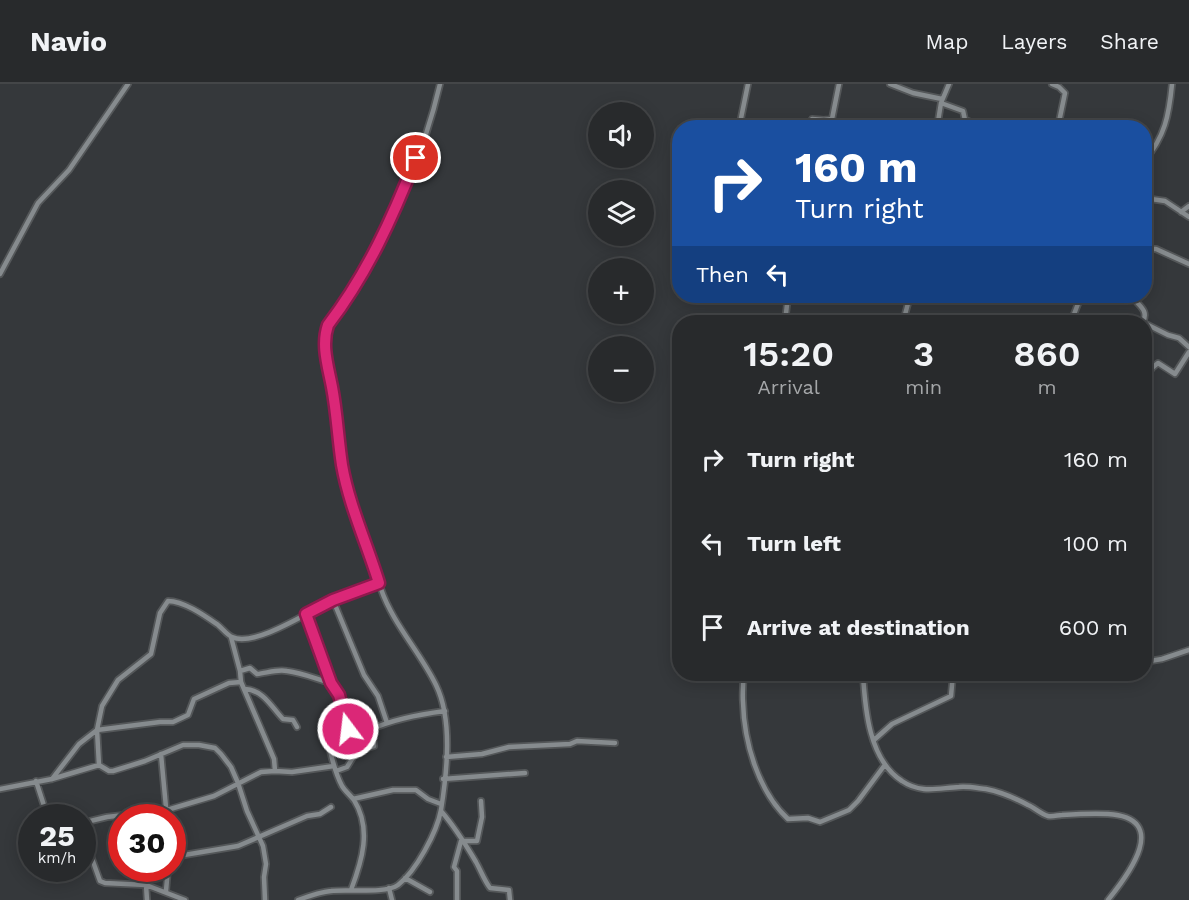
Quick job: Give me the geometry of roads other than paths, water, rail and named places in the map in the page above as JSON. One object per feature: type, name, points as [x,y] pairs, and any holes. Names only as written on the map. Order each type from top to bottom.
[{"type":"street","points":[[0,274],[38,203],[69,170],[128,84]]},
{"type":"street","points":[[298,900],[328,891],[396,886],[405,878],[427,846],[441,811],[446,757],[445,711],[437,686],[396,621],[379,583],[355,512],[342,465],[324,345],[328,325],[367,268],[390,222],[429,126],[441,84]]},
{"type":"street","points":[[741,120],[748,84]]},
{"type":"street","points":[[811,120],[812,118],[832,119],[839,84]]},
{"type":"street","points":[[890,84],[959,108],[963,111],[965,120]]},
{"type":"street","points":[[938,120],[942,101],[949,84]]},
{"type":"street","points":[[1052,84],[1065,93]]},
{"type":"street","points":[[1059,120],[1067,84]]},
{"type":"street","points":[[1152,150],[1163,135],[1170,108],[1172,84]]},
{"type":"street","points":[[1152,199],[1165,201],[1189,217]]},
{"type":"street","points":[[1181,212],[1189,206]]},
{"type":"street","points":[[1152,249],[1189,264]]},
{"type":"street","points":[[1152,327],[1179,338],[1189,347]]},
{"type":"street","points":[[1152,368],[1158,363],[1175,374],[1189,352]]},
{"type":"street","points":[[231,637],[248,638],[273,632],[333,600],[379,583]]},
{"type":"street","points":[[333,600],[364,675],[378,696],[387,723]]},
{"type":"street","points":[[99,765],[97,730],[102,706],[118,680],[150,654],[160,613],[168,601],[181,604],[218,625],[231,637],[241,682],[274,759],[275,771]]},
{"type":"street","points":[[306,614],[331,683],[339,695],[348,729],[329,746],[335,769],[344,789],[353,799],[365,833],[362,856],[351,890]]},
{"type":"street","points":[[1152,661],[1189,650]]},
{"type":"street","points":[[240,671],[250,668],[257,674],[289,671],[331,683]]},
{"type":"street","points":[[743,681],[744,719],[756,766],[772,801],[788,819],[808,818],[820,822],[849,810],[884,766]]},
{"type":"street","points":[[864,681],[874,740],[884,766],[902,782],[927,790],[959,787],[1002,793],[1048,816],[1109,814],[1132,820],[1141,831],[1141,847],[1108,900]]},
{"type":"street","points":[[874,740],[892,724],[951,696],[952,681]]},
{"type":"street","points":[[52,779],[79,744],[97,730],[173,722],[188,715],[194,699],[229,683],[241,682]]},
{"type":"street","points":[[245,689],[250,689],[266,699],[283,719],[293,720],[297,727]]},
{"type":"street","points":[[186,804],[214,796],[261,772],[347,767],[357,752],[374,746],[372,729],[387,723],[445,711]]},
{"type":"street","points":[[446,757],[482,754],[509,747],[570,744],[577,741],[615,743]]},
{"type":"street","points":[[0,789],[52,779],[99,765],[113,771],[183,745],[215,748],[231,767],[247,811],[260,838],[267,864],[264,877],[265,900]]},
{"type":"street","points":[[161,754],[166,804]]},
{"type":"street","points":[[443,779],[525,773]]},
{"type":"street","points":[[36,781],[43,804]]},
{"type":"street","points":[[353,799],[393,790],[416,790],[428,799],[441,804]]},
{"type":"street","points":[[461,841],[477,841],[482,817],[481,801]]},
{"type":"street","points":[[186,855],[238,846],[299,819],[320,814],[331,807]]},
{"type":"street","points":[[441,811],[475,860],[490,888],[509,890],[510,900]]},
{"type":"street","points":[[457,900],[457,871],[454,867],[461,841]]},
{"type":"street","points":[[96,869],[100,880],[105,883],[146,885],[185,900]]},
{"type":"street","points":[[405,878],[430,892]]},
{"type":"street","points":[[166,891],[167,882]]},
{"type":"street","points":[[146,885],[147,900]]},
{"type":"street","points":[[390,888],[392,900]]}]
